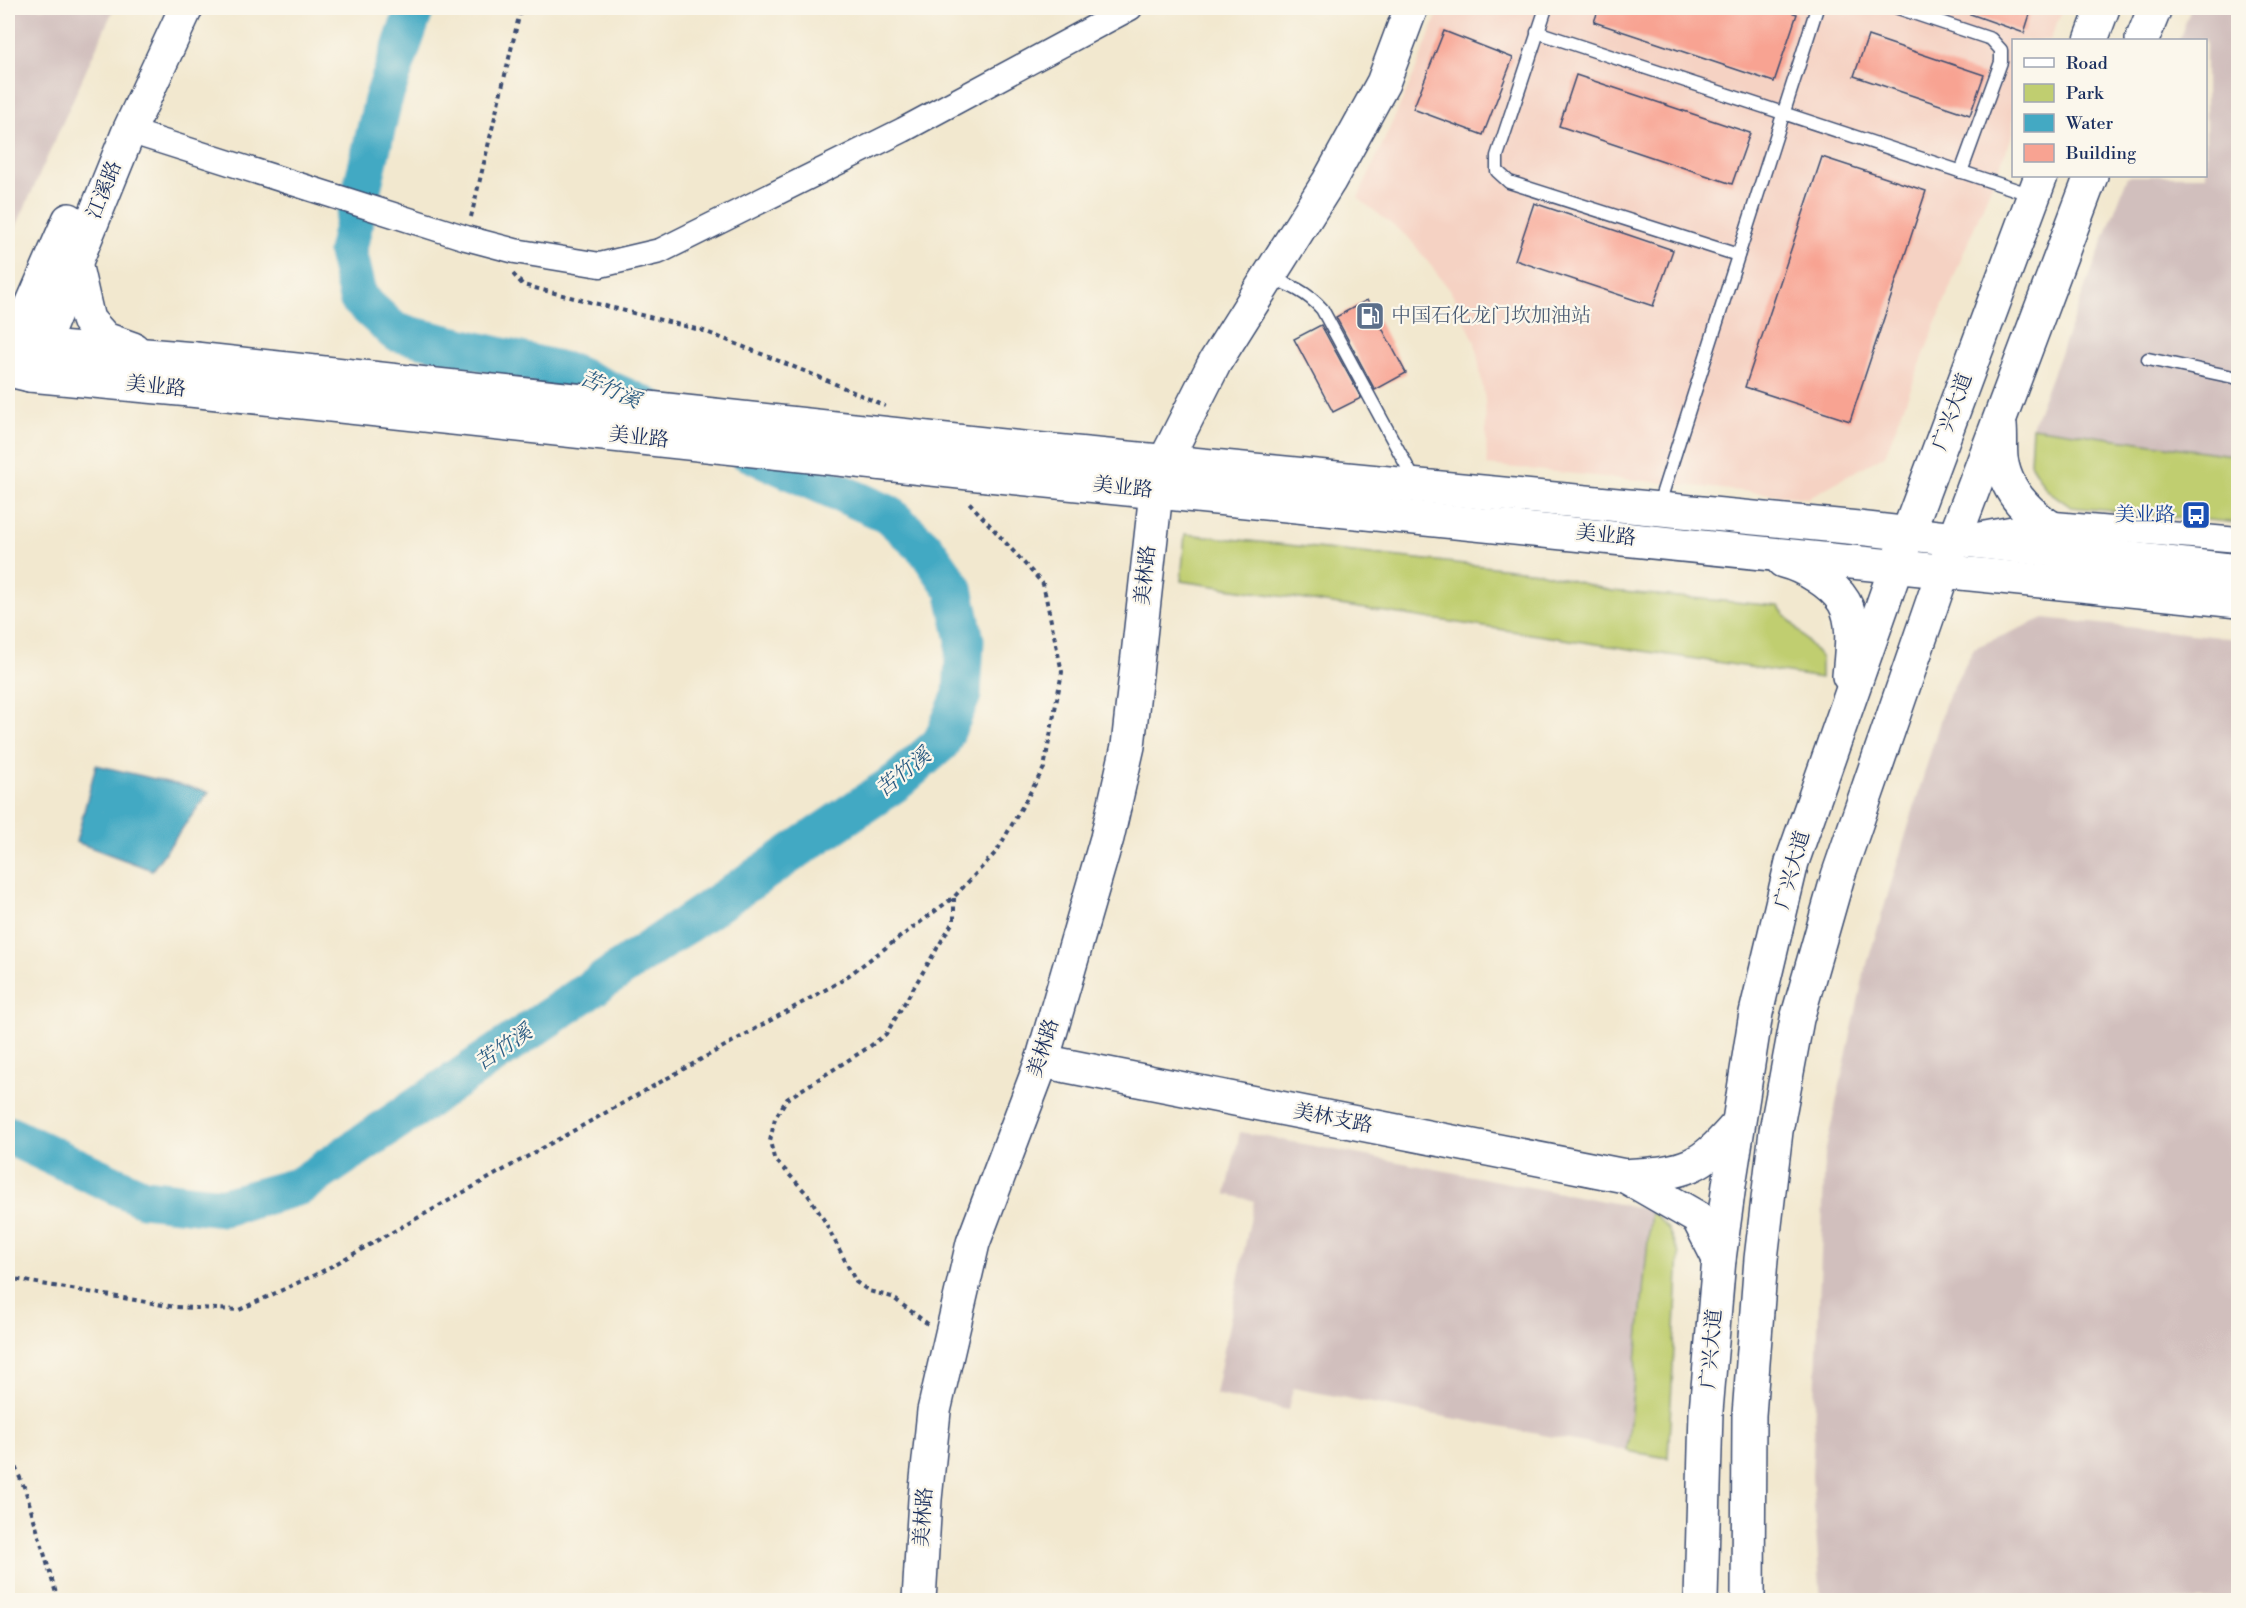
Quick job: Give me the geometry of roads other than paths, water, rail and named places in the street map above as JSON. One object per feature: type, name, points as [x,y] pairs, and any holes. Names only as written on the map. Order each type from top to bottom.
[{"type":"main road","name":"江溪路","points":[[18,356],[164,8]]},
{"type":"main road","name":"江溪路","points":[[18,356],[75,263],[129,131],[186,8]]},
{"type":"main road","points":[[1160,477],[1215,362],[1329,181],[1383,83],[1411,8]]},
{"type":"main road","points":[[2091,39],[2103,8]]},
{"type":"main road","points":[[2142,39],[2155,8]]},
{"type":"main road","points":[[1748,1600],[1749,1415],[1761,1259],[1776,1131],[1797,1019],[1838,876],[1954,540],[2091,177]]},
{"type":"main road","name":"广兴大道","points":[[1701,1600],[1706,1411],[1719,1259],[1756,1013],[1792,862],[1908,533],[2037,185]]},
{"type":"main road","points":[[75,263],[88,320],[105,339],[152,356]]},
{"type":"main road","name":"美业路","points":[[18,356],[152,356],[192,374]]},
{"type":"main road","name":"美业路","points":[[18,356],[1160,477],[1738,549],[2238,601]]},
{"type":"main road","points":[[2000,416],[2001,459],[2007,479],[2028,511],[2062,536],[2116,558]]},
{"type":"main road","name":"美业路","points":[[1160,477],[1418,486],[1908,533],[2238,571]]},
{"type":"main road","name":"美林路","points":[[919,1600],[925,1498],[934,1411],[949,1340],[973,1243],[1042,1061],[1107,838],[1128,746],[1160,477]]},
{"type":"main road","points":[[1738,549],[1791,563],[1815,574],[1844,602],[1850,620],[1851,638],[1846,712]]},
{"type":"main road","points":[[1846,712],[1863,703],[1874,705],[1880,710],[1885,720],[1886,737]]},
{"type":"main road","name":"美林支路","points":[[1042,1061],[1625,1176]]},
{"type":"main road","points":[[1625,1176],[1671,1171],[1692,1165],[1713,1150],[1738,1124]]},
{"type":"main road","points":[[1625,1176],[1698,1218],[1719,1259]]},
{"type":"street","points":[[129,131],[466,238],[515,251],[600,265],[660,251],[903,130],[1130,8]]},
{"type":"street","points":[[1954,540],[2043,523],[2238,540]]},
{"type":"lane","points":[[1546,8],[1497,156],[1497,171],[1509,182],[1738,255]]},
{"type":"lane","points":[[1657,508],[1817,8]]},
{"type":"lane","points":[[1898,8],[1991,39],[2001,50],[2001,62],[1961,172]]},
{"type":"lane","points":[[1537,32],[1961,172],[2037,185]]},
{"type":"lane","points":[[1268,276],[1304,293],[1322,309],[1418,486]]},
{"type":"lane","points":[[2148,359],[2238,378]]},
{"type":"water","points":[[96,765],[209,792],[152,870],[76,842]]},
{"type":"waterway","name":"苦竹溪","points":[[415,8],[383,100],[347,252],[358,298],[395,332],[571,373],[650,408]]},
{"type":"waterway","name":"苦竹溪","points":[[8,1135],[143,1198],[224,1207],[300,1186],[898,781],[941,743],[962,695],[965,640],[954,589],[926,549],[888,514],[742,449]]},
{"type":"place","name":"中国石化龙门坎加油站","points":[[1370,316]]},
{"type":"place","name":"美业路","points":[[2196,515]]}]
